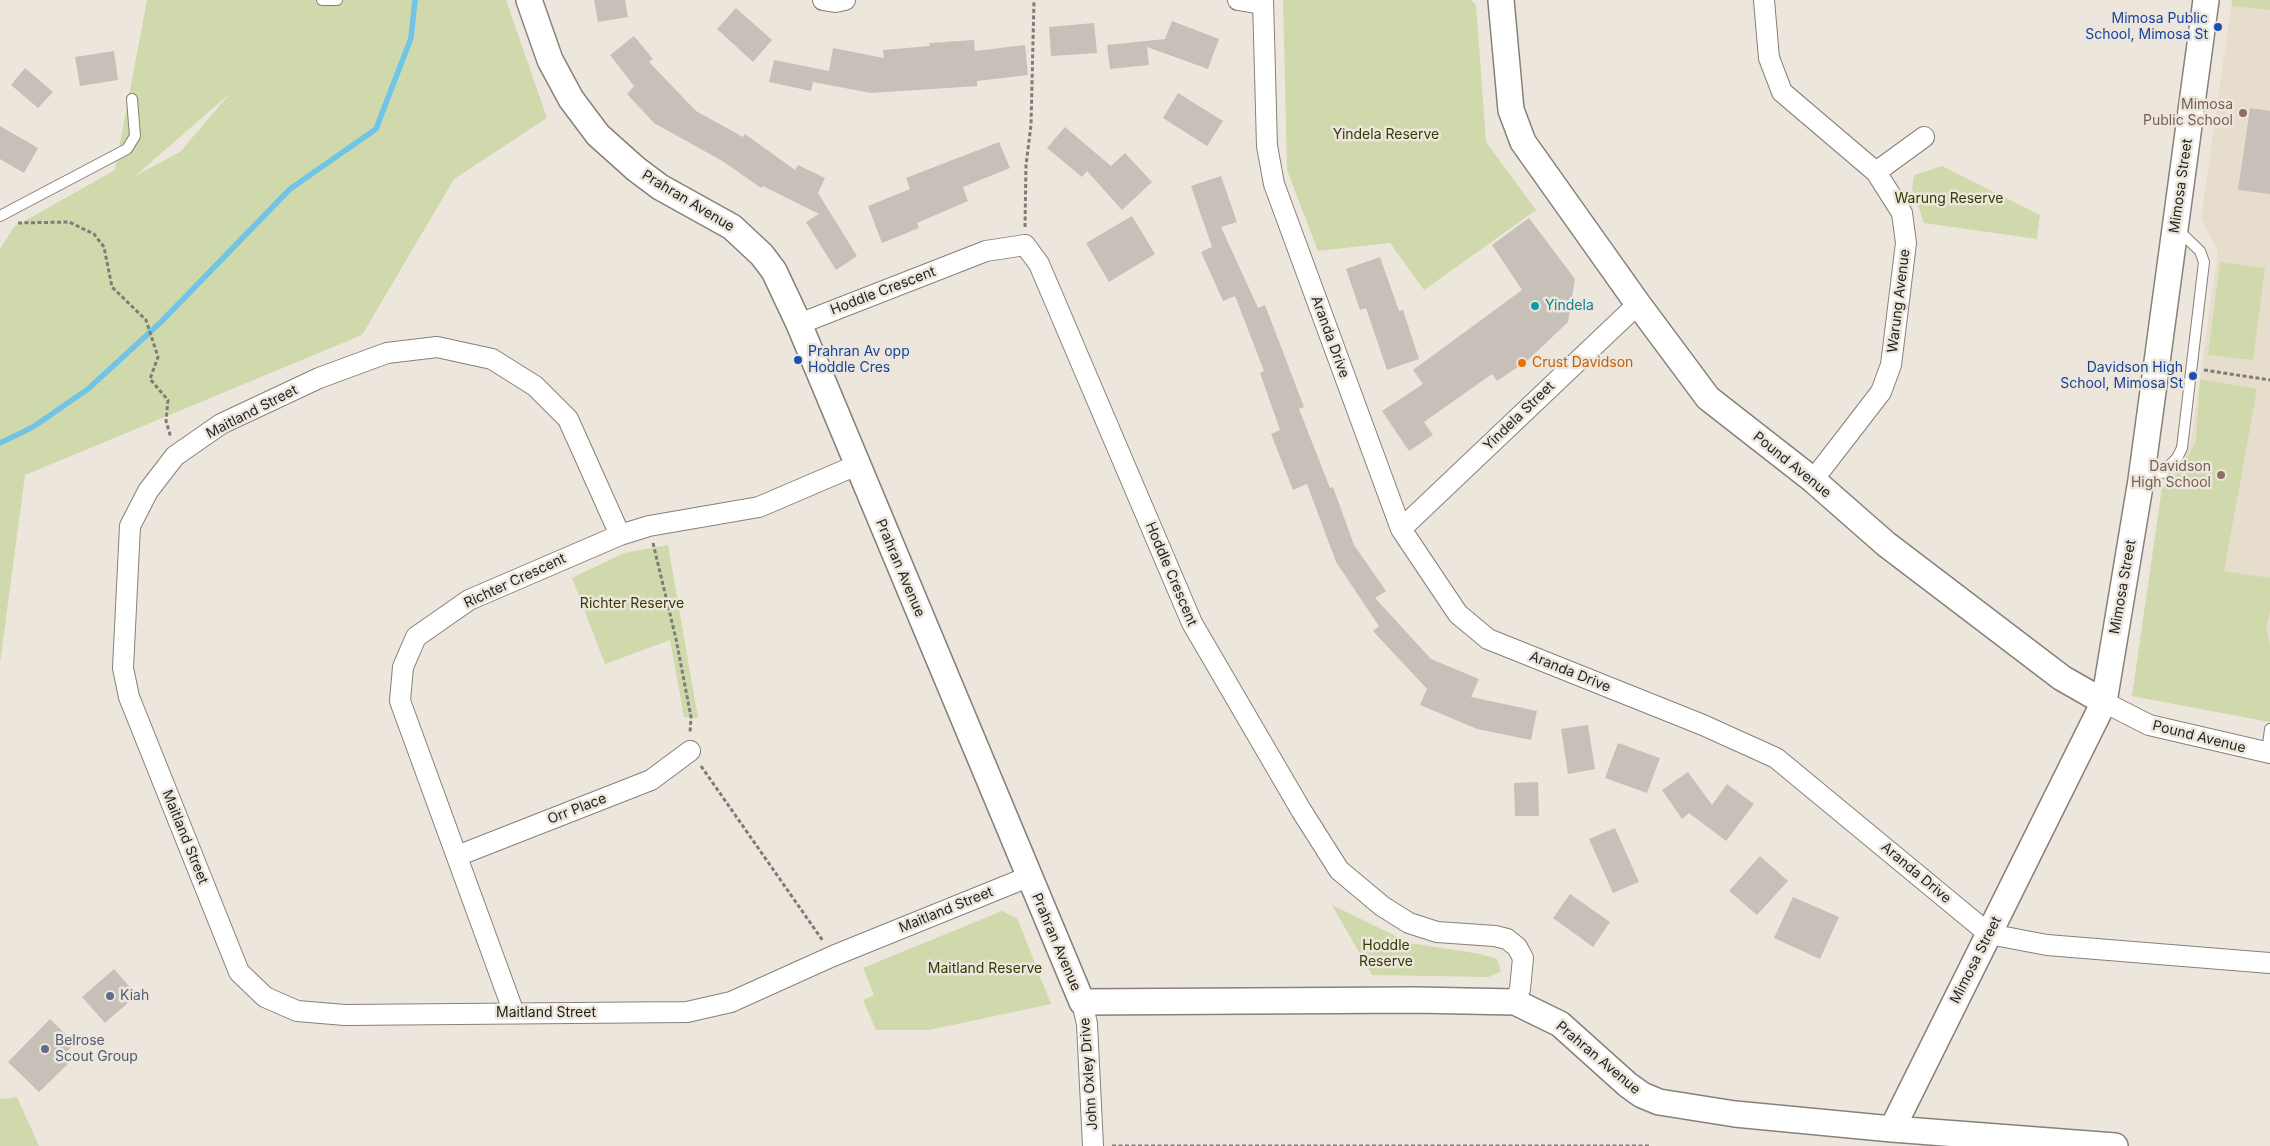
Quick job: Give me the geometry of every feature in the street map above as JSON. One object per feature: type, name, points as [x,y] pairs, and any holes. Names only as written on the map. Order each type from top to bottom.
[{"type":"street","name":"Prahran Avenue","points":[[530,0],[550,60],[571,99],[598,135],[636,169],[660,187],[732,227],[750,242],[774,271],[799,324],[1028,877],[1082,1002],[1415,1000],[1515,1002],[1560,1024],[1628,1085],[1642,1095],[1659,1102],[1735,1114],[1892,1129],[2115,1146]]},
{"type":"street","points":[[822,0],[835,2],[845,0]]},
{"type":"street","points":[[1238,0],[1263,2]]},
{"type":"street","name":"Pound Avenue","points":[[1501,0],[1511,110],[1523,142],[1638,304],[1708,398],[1813,480],[1886,544],[2062,678],[2149,726],[2269,753]]},
{"type":"street","name":"Warung Avenue","points":[[1764,0],[1769,58],[1782,92],[1876,172],[1902,213],[1906,243],[1891,365],[1881,392],[1813,480]]},
{"type":"street","name":"Mimosa Street","points":[[1892,1129],[2104,702],[2141,480],[2206,0]]},
{"type":"street","name":"Aranda Drive","points":[[1263,2],[1267,146],[1274,184],[1400,529],[1458,614],[1488,639],[1703,725],[1776,758],[1989,934],[2047,945],[2270,963]]},
{"type":"street","points":[[1876,172],[1924,137]]},
{"type":"street","name":"Hoddle Crescent","points":[[799,324],[986,251],[1025,245],[1039,264],[1192,624],[1338,870],[1382,906],[1408,923],[1437,932],[1464,936],[1495,936],[1507,939],[1517,947],[1523,958],[1520,990],[1515,1002]]},
{"type":"street","name":"Yindela Street","points":[[1400,529],[1638,304]]},
{"type":"street","name":"Maitland Street","points":[[620,535],[568,420],[535,386],[492,360],[437,347],[387,353],[319,378],[221,424],[175,456],[148,491],[130,526],[123,668],[130,697],[240,972],[265,997],[297,1011],[345,1016],[687,1012],[731,1002],[833,956],[1028,877]]},
{"type":"street","name":"Richter Crescent","points":[[514,1013],[400,701],[403,667],[416,637],[469,600],[620,535],[649,526],[759,507],[857,465]]},
{"type":"street","name":"Orr Place","points":[[457,856],[651,780],[690,751]]},
{"type":"street","name":"John Oxley Drive","points":[[1082,1002],[1087,1024],[1094,1146]]},
{"type":"lane","points":[[322,0],[337,0]]},
{"type":"lane","points":[[0,216],[127,149],[135,136],[132,99]]},
{"type":"lane","points":[[2141,480],[2162,473],[2177,458],[2182,448],[2204,262],[2200,251],[2176,228]]},
{"type":"lane","points":[[2269,753],[2270,729]]},
{"type":"path","points":[[1025,245],[1026,165],[1031,126],[1034,0]]},
{"type":"path","points":[[14,223],[69,222],[94,234],[104,247],[112,288],[146,320],[158,357],[150,379],[168,400],[166,421],[175,456]]},
{"type":"path","points":[[2192,368],[2270,380]]},
{"type":"path","points":[[649,526],[676,639],[691,717],[690,751],[833,956]]},
{"type":"path","points":[[1094,1146],[1648,1146]]},
{"type":"shaded area","name":"Davidson High School","points":[[2232,0],[2270,0],[2270,722],[2132,696],[2162,488],[2182,461],[2191,441],[2218,251],[2201,219]]},
{"type":"green space","points":[[147,0],[506,0],[547,118],[454,179],[362,335],[25,475],[0,663],[0,249],[14,227],[115,170]],"holes":[[[228,96],[180,152],[135,176]]]},
{"type":"green space","name":"Yindela Reserve","points":[[1283,0],[1471,0],[1476,5],[1486,142],[1536,210],[1424,290],[1390,243],[1318,251],[1287,170]]},
{"type":"green space","points":[[2232,0],[2270,0],[2270,10],[2232,6]]},
{"type":"green space","name":"Warung Reserve","points":[[1942,166],[2040,215],[2037,239],[1924,223],[1912,188],[1914,175]]},
{"type":"green space","points":[[2220,262],[2265,268],[2253,360],[2208,355]]},
{"type":"green space","name":"Davidson High School","points":[[2200,379],[2257,389],[2224,571],[2270,578],[2270,611],[2266,627],[2270,647],[2270,722],[2132,696],[2162,488],[2179,470],[2196,442]]},
{"type":"green space","name":"Richter Reserve","points":[[668,545],[698,718],[684,717],[670,640],[605,664],[572,578],[624,553]]},
{"type":"green space","name":"Hoddle Reserve","points":[[1332,905],[1410,943],[1480,954],[1497,959],[1501,971],[1489,977],[1372,975]]},
{"type":"green space","name":"Maitland Reserve","points":[[1002,911],[1017,918],[1051,1004],[929,1030],[876,1030],[863,1000],[874,995],[863,968]]},
{"type":"green space","points":[[17,1097],[39,1146],[0,1146],[0,1099]]},
{"type":"building","points":[[594,0],[625,0],[628,17],[598,22]]},
{"type":"building","points":[[736,8],[772,40],[753,62],[717,29]]},
{"type":"building","points":[[1172,21],[1219,39],[1208,69],[1147,47],[1149,65],[1110,69],[1107,45],[1165,39]]},
{"type":"building","points":[[1094,23],[1097,53],[1051,56],[1049,27]]},
{"type":"building","points":[[634,36],[653,59],[649,62],[696,111],[743,137],[745,134],[795,170],[798,165],[825,178],[818,193],[857,256],[836,270],[806,222],[819,214],[763,186],[761,188],[724,162],[654,123],[627,94],[634,86],[610,55]]},
{"type":"building","points":[[974,40],[975,51],[1025,45],[1028,75],[977,81],[977,86],[871,93],[813,82],[811,91],[769,82],[774,60],[829,71],[833,48],[884,58],[883,50],[930,46],[929,43]]},
{"type":"building","points":[[114,51],[118,80],[80,86],[75,57]]},
{"type":"building","points":[[25,68],[53,92],[38,108],[11,85]]},
{"type":"building","points":[[1178,93],[1223,121],[1207,146],[1163,118]]},
{"type":"building","points":[[2250,108],[2270,111],[2270,194],[2238,190]]},
{"type":"building","points":[[0,126],[38,148],[24,173],[0,159]]},
{"type":"building","points":[[1065,127],[1111,166],[1125,153],[1152,182],[1122,210],[1087,171],[1082,177],[1047,148]]},
{"type":"building","points":[[999,142],[1010,168],[963,187],[968,201],[917,223],[919,228],[882,243],[868,206],[910,189],[906,178]]},
{"type":"building","points":[[1221,176],[1237,222],[1221,227],[1258,308],[1265,305],[1304,407],[1299,409],[1330,488],[1333,487],[1354,545],[1386,591],[1375,598],[1431,659],[1479,679],[1471,697],[1537,711],[1531,740],[1477,729],[1420,705],[1427,689],[1373,631],[1379,626],[1336,562],[1307,484],[1293,490],[1271,434],[1280,430],[1260,373],[1264,371],[1235,296],[1223,301],[1201,252],[1212,247],[1191,186]]},
{"type":"building","points":[[1132,216],[1155,254],[1109,282],[1086,243]]},
{"type":"building","name":"Yindela","points":[[1529,218],[1575,279],[1568,322],[1528,360],[1497,381],[1492,374],[1424,422],[1433,435],[1409,451],[1382,411],[1423,384],[1413,370],[1522,290],[1492,245]]},
{"type":"building","points":[[1380,257],[1399,311],[1403,310],[1419,359],[1387,370],[1366,308],[1360,310],[1346,269]]},
{"type":"building","points":[[1588,725],[1595,769],[1568,774],[1561,729]]},
{"type":"building","points":[[1618,743],[1660,758],[1647,793],[1605,778]]},
{"type":"building","points":[[1688,772],[1712,805],[1727,784],[1754,804],[1726,841],[1689,813],[1682,819],[1662,790]]},
{"type":"building","points":[[1538,782],[1539,816],[1515,816],[1514,783]]},
{"type":"building","points":[[1615,828],[1639,882],[1613,893],[1589,839]]},
{"type":"building","points":[[1760,856],[1788,881],[1757,915],[1729,891]]},
{"type":"building","points":[[1570,894],[1610,922],[1593,947],[1553,918]]},
{"type":"building","points":[[1793,897],[1839,917],[1820,959],[1774,938]]},
{"type":"building","name":"Kiah","points":[[114,969],[137,995],[105,1023],[82,997]]},
{"type":"building","name":"Belrose Scout Group","points":[[50,1019],[75,1043],[63,1056],[70,1062],[39,1092],[8,1062]]},
{"type":"waterway","points":[[0,443],[33,427],[88,389],[160,323],[290,189],[376,129],[411,38],[415,0]]},
{"type":"place","name":"Mimosa Public School, Mimosa St","points":[[2218,27]]},
{"type":"place","name":"Mimosa Public School","points":[[2243,113]]},
{"type":"place","name":"Yindela","points":[[1535,306]]},
{"type":"place","name":"Prahran Av opp Hoddle Cres","points":[[798,360]]},
{"type":"place","name":"Crust Davidson","points":[[1522,363]]},
{"type":"place","name":"Davidson High School, Mimosa St","points":[[2193,376]]},
{"type":"place","name":"Davidson High School","points":[[2221,475]]},
{"type":"place","name":"Kiah","points":[[110,996]]},
{"type":"place","name":"Belrose Scout Group","points":[[45,1049]]}]
